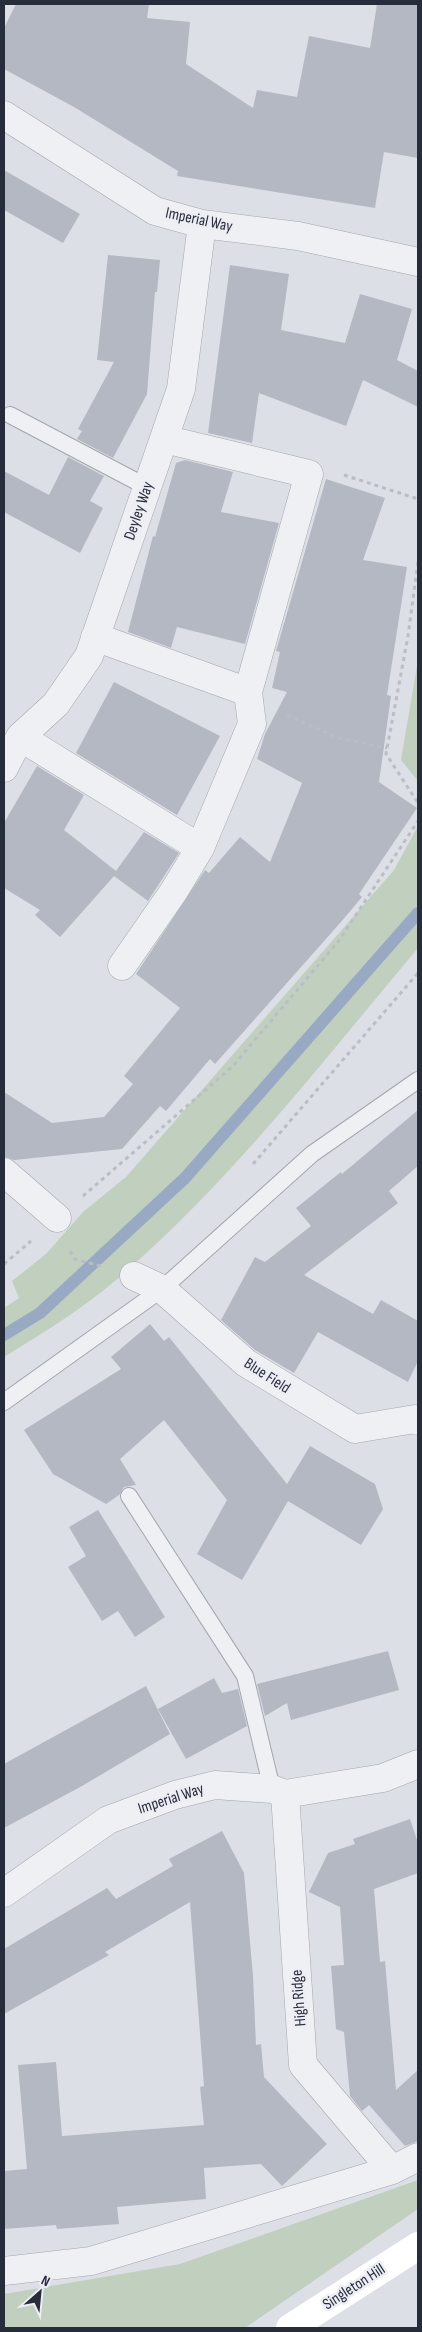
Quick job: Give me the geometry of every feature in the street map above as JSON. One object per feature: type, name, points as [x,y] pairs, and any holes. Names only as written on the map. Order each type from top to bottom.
[{"type":"street","name":"Imperial Way","points":[[4,115],[156,211],[202,224],[298,236],[418,262]]},
{"type":"street","name":"Deyley Way","points":[[4,768],[20,738],[56,704],[89,656],[181,389],[202,224]]},
{"type":"street","points":[[122,966],[174,891],[200,848],[252,724],[248,696],[309,474],[164,439]]},
{"type":"street","points":[[95,637],[248,696]]},
{"type":"street","points":[[20,738],[200,848]]},
{"type":"street","points":[[4,1172],[58,1218]]},
{"type":"street","name":"Blue Field","points":[[134,1276],[162,1289],[246,1363],[355,1429],[415,1419],[418,1421]]},
{"type":"street","name":"Imperial Way","points":[[4,1893],[108,1820],[175,1795],[215,1785],[279,1791],[383,1778],[418,1764]]},
{"type":"street","name":"High Ridge","points":[[279,1791],[304,2065],[392,2170]]},
{"type":"street","points":[[4,2271],[91,2261],[392,2170],[418,2157]]},
{"type":"street","name":"Singleton Hill","points":[[290,2328],[418,2246]]},
{"type":"lane","points":[[10,415],[147,487]]},
{"type":"lane","points":[[4,1402],[162,1289],[312,1154],[418,1080]]},
{"type":"lane","points":[[129,1496],[245,1676],[279,1791]]},
{"type":"path","points":[[309,474],[321,468],[418,499]]},
{"type":"path","points":[[418,562],[408,636],[386,754],[418,803]]},
{"type":"path","points":[[248,696],[338,738],[387,748]]},
{"type":"path","points":[[58,1218],[232,1067],[338,942],[418,821]]},
{"type":"path","points":[[250,1167],[418,973]]},
{"type":"path","points":[[75,1259],[108,1268]]},
{"type":"green space","points":[[418,660],[418,781],[401,760]]},
{"type":"green space","points":[[418,826],[418,948],[274,1120],[198,1203],[158,1243],[103,1291],[61,1321],[4,1357],[4,1308],[19,1298],[12,1281],[46,1254],[83,1212],[126,1177],[394,870]]},
{"type":"green space","points":[[418,2180],[418,2209],[245,2328],[4,2328],[4,2294],[180,2264]]},
{"type":"building","points":[[16,4],[149,4],[147,18],[190,22],[186,64],[253,108],[257,90],[297,97],[309,36],[370,48],[377,4],[418,4],[418,158],[384,152],[375,208],[177,176],[178,171],[74,107],[4,69],[4,28]]},
{"type":"building","points":[[4,170],[80,214],[63,243],[4,210]]},
{"type":"building","points":[[108,255],[160,260],[157,292],[155,292],[147,394],[113,458],[77,439],[82,431],[78,429],[114,362],[97,360]]},
{"type":"building","points":[[230,265],[289,274],[281,330],[345,343],[360,294],[412,309],[397,360],[418,371],[418,407],[363,380],[346,426],[259,393],[252,443],[208,433]]},
{"type":"building","points":[[68,457],[104,476],[90,501],[103,508],[80,553],[4,512],[4,471],[49,495]]},
{"type":"building","points":[[185,460],[233,472],[221,512],[279,523],[245,644],[177,627],[171,648],[128,632],[153,536],[155,537],[176,463]]},
{"type":"building","points":[[326,479],[385,498],[363,560],[407,567],[387,695],[391,696],[379,782],[417,808],[359,894],[362,897],[341,922],[215,1064],[210,1059],[166,1111],[160,1106],[122,1149],[14,1160],[4,1157],[4,1092],[52,1123],[104,1117],[133,1084],[124,1076],[180,1008],[136,974],[205,870],[209,873],[240,837],[270,862],[302,783],[257,759],[265,734],[287,692],[272,688],[280,652],[276,651]]},
{"type":"building","points":[[114,682],[220,736],[177,815],[76,753]]},
{"type":"building","points":[[37,766],[84,795],[64,830],[116,871],[144,832],[179,853],[148,901],[114,876],[60,937],[35,915],[40,910],[4,888],[4,823]]},
{"type":"building","points":[[418,1110],[418,1166],[389,1191],[398,1203],[304,1275],[373,1314],[381,1300],[418,1321],[418,1361],[408,1382],[318,1332],[294,1373],[255,1350],[221,1320],[255,1257],[265,1262],[311,1226],[296,1208],[341,1172],[342,1174]]},
{"type":"building","points":[[150,1324],[164,1341],[169,1337],[287,1484],[310,1446],[375,1484],[383,1509],[361,1545],[288,1501],[242,1580],[197,1554],[227,1500],[164,1420],[120,1459],[136,1485],[124,1487],[119,1495],[106,1504],[53,1474],[24,1430],[121,1369],[111,1357]]},
{"type":"building","points":[[98,1510],[165,1617],[135,1637],[118,1611],[102,1621],[68,1567],[86,1556],[69,1527]]},
{"type":"building","points":[[388,1651],[399,1690],[291,1720],[287,1703],[265,1716],[257,1684]]},
{"type":"building","points":[[214,1678],[222,1693],[238,1689],[247,1726],[186,1759],[158,1709]]},
{"type":"building","points":[[146,1686],[170,1734],[82,1786],[4,1828],[4,1764]]},
{"type":"building","points":[[410,1819],[418,1843],[418,1873],[374,1889],[380,1962],[385,1961],[396,2090],[418,2070],[418,2141],[405,2146],[369,2105],[362,2111],[350,2096],[344,2032],[336,2029],[331,1966],[344,1965],[340,1907],[309,1892],[328,1853],[355,1844],[353,1839]]},
{"type":"building","points":[[222,1831],[244,1873],[253,1976],[256,2045],[261,2044],[264,2077],[327,2144],[282,2186],[261,2164],[204,2168],[206,2199],[117,2207],[119,2224],[57,2229],[56,2225],[4,2229],[4,2171],[27,2169],[18,2065],[56,2062],[62,2136],[204,2125],[200,2087],[204,2086],[190,1902],[105,1952],[109,1955],[4,2014],[4,1949],[107,1888],[116,1899],[173,1866],[169,1859]]},
{"type":"waterway","points":[[4,1335],[40,1313],[185,1178],[418,913]]}]
